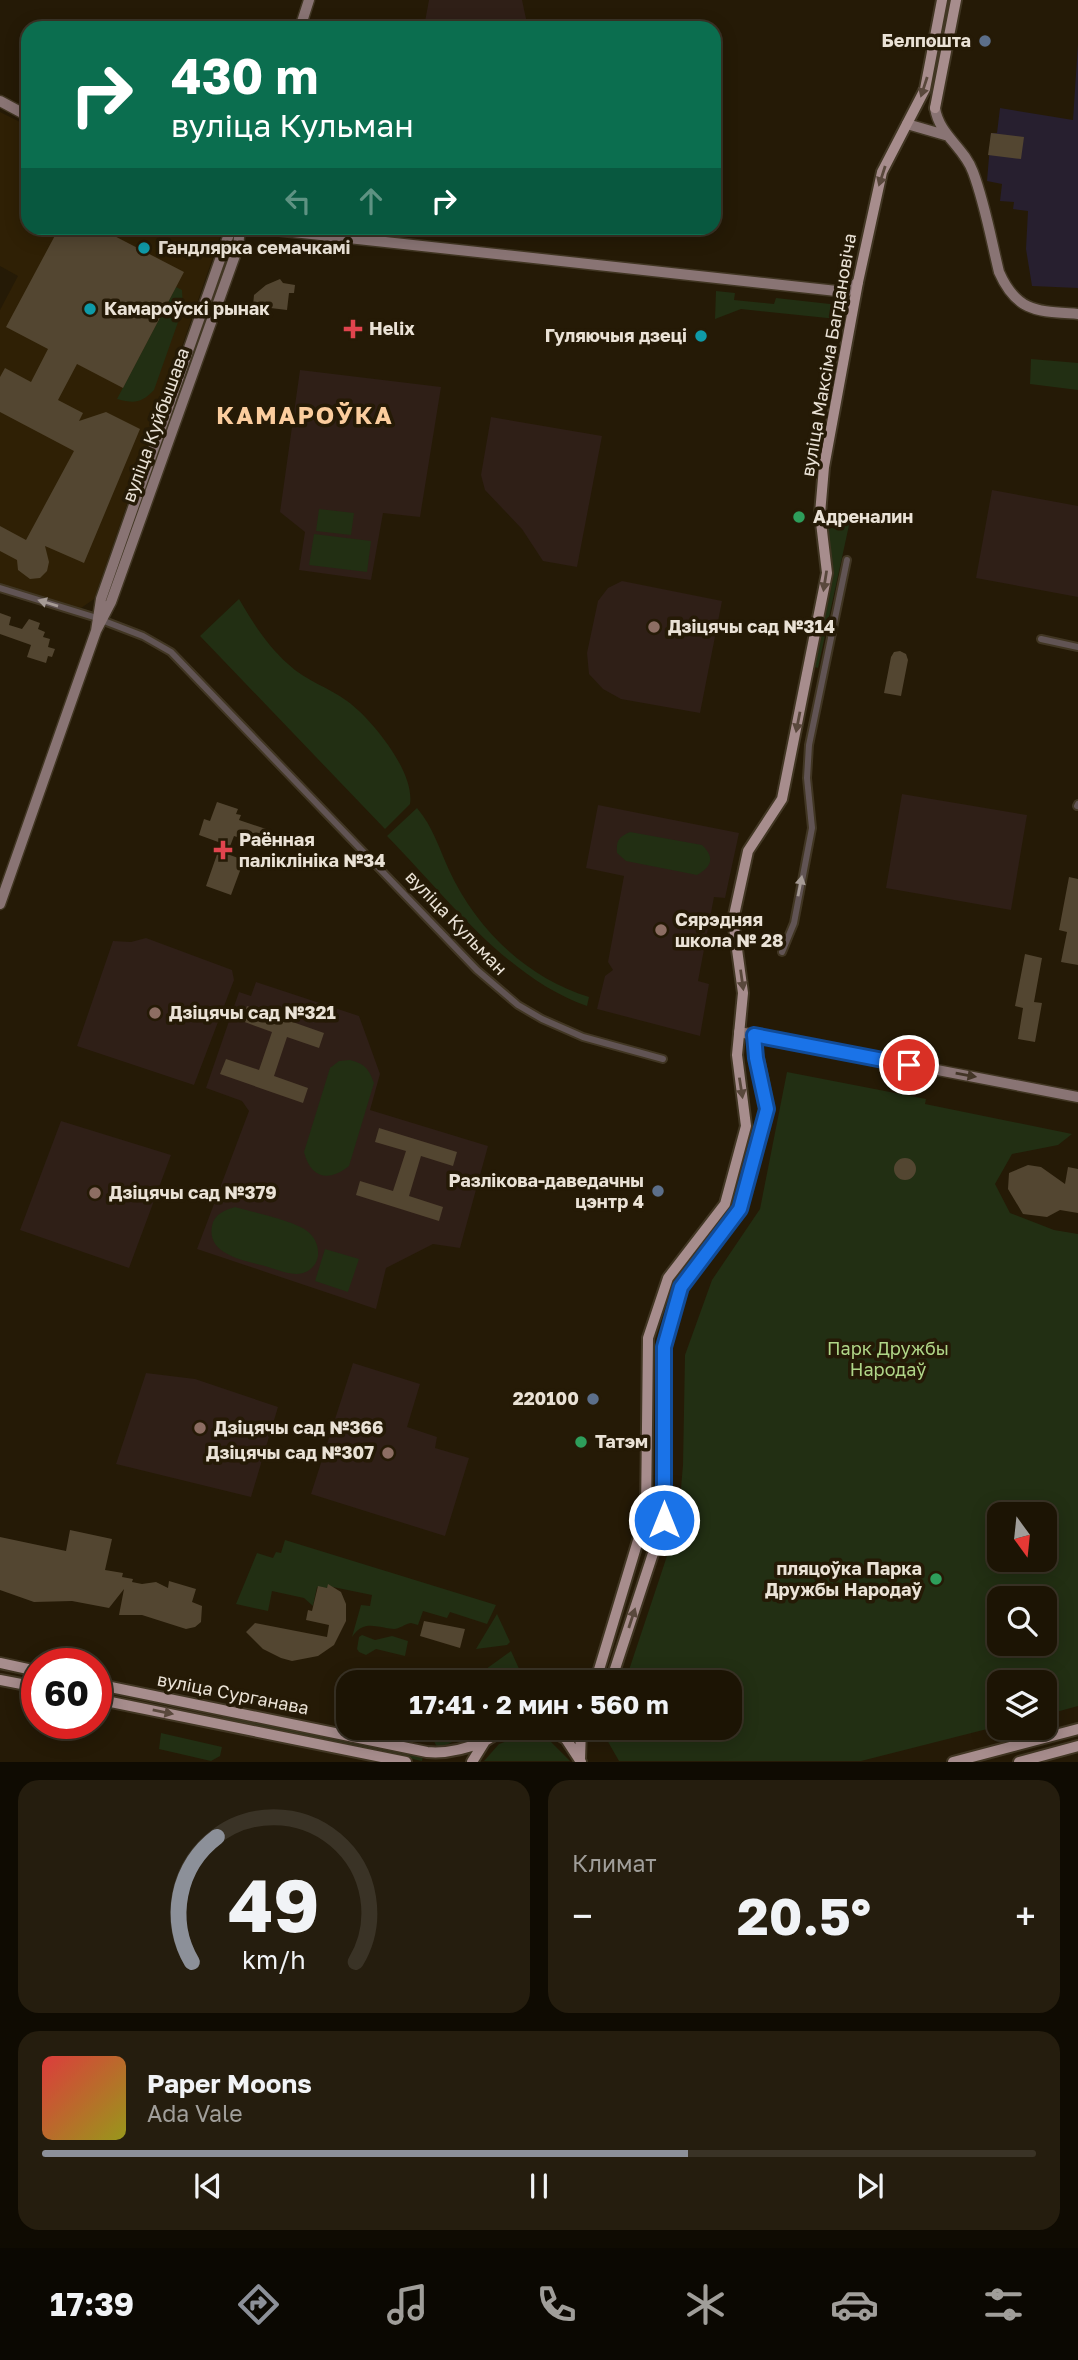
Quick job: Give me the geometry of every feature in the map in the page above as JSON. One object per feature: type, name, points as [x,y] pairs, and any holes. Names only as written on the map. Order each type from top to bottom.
[{"type":"main road","points":[[302,21],[309,0]]},
{"type":"main road","name":"вуліца Максіма Багдановіча","points":[[599,1670],[646,1514],[648,1338],[668,1278],[725,1204],[746,1125],[737,1055],[743,993],[733,920],[748,851],[782,799],[827,573],[820,514],[824,467],[853,306],[882,173],[925,89],[942,0]]},
{"type":"main road","points":[[956,0],[935,108],[939,124],[961,149],[974,173],[999,272],[1010,292],[1032,310],[1078,314]]},
{"type":"main road","points":[[0,101],[21,112]]},
{"type":"main road","points":[[907,124],[946,135]]},
{"type":"main road","name":"вуліца Куйбышава","points":[[0,904],[100,620],[229,235]]},
{"type":"main road","points":[[318,235],[846,292],[858,282]]},
{"type":"main road","points":[[755,284],[839,297],[853,306]]},
{"type":"main road","points":[[739,1032],[1078,1097]]},
{"type":"main road","points":[[615,1670],[664,1520],[664,1347],[675,1306],[681,1287],[740,1209],[767,1109],[754,1035]]},
{"type":"main road","points":[[0,1663],[21,1668]]},
{"type":"main road","points":[[0,1680],[21,1684]]},
{"type":"main road","name":"вуліца Сурганава","points":[[112,1687],[427,1752],[459,1750],[485,1741]]},
{"type":"main road","name":"вуліца Сурганава","points":[[112,1702],[405,1762]]},
{"type":"main road","points":[[953,1762],[1078,1729]]},
{"type":"main road","points":[[567,1740],[580,1761]]},
{"type":"main road","points":[[580,1761],[581,1740]]},
{"type":"main road","points":[[472,1762],[485,1741]]},
{"type":"main road","points":[[1019,1762],[1078,1746]]},
{"type":"street","points":[[782,952],[794,923],[812,828],[808,759],[847,560]]},
{"type":"street","name":"вуліца Кульман","points":[[0,588],[100,620],[143,636],[172,652],[477,970],[518,1005],[565,1030],[663,1059]]},
{"type":"street","points":[[1041,639],[1078,647]]},
{"type":"shaded area","points":[[429,0],[522,0],[526,21],[425,21]]},
{"type":"shaded area","points":[[1078,44],[1078,288],[1032,286],[1026,249],[1028,211],[1013,209],[1014,202],[1000,201],[1002,184],[987,181],[991,133],[997,133],[1000,108],[1073,120]]},
{"type":"shaded area","points":[[0,112],[21,122],[21,235],[221,235],[94,599],[81,608],[0,583],[0,310],[18,276],[0,266]]},
{"type":"shaded area","points":[[300,370],[441,387],[420,517],[383,513],[371,580],[299,570],[305,532],[280,512]]},
{"type":"shaded area","points":[[491,417],[602,436],[577,567],[543,561],[522,529],[485,490],[481,475]]},
{"type":"shaded area","points":[[992,490],[1078,506],[1078,597],[976,578]]},
{"type":"shaded area","name":"Дзіцячы сад №314","points":[[622,581],[722,601],[700,713],[621,699],[603,689],[589,674],[587,653],[598,601],[608,588]]},
{"type":"shaded area","points":[[902,794],[1027,815],[1011,910],[886,888]]},
{"type":"shaded area","name":"Сярэдняя школа № 28","points":[[598,805],[739,833],[725,898],[714,897],[698,981],[709,984],[700,1036],[597,1009],[605,976],[613,970],[608,962],[624,876],[586,868]]},
{"type":"shaded area","name":"Дзіцячы сад №321","points":[[146,938],[232,970],[234,980],[194,1085],[77,1046],[113,941],[131,942]]},
{"type":"shaded area","points":[[256,982],[359,1016],[380,1074],[370,1110],[488,1146],[460,1248],[433,1244],[386,1268],[376,1309],[197,1249],[249,1111],[242,1101],[206,1088],[239,992],[251,996]]},
{"type":"shaded area","name":"Дзіцячы сад №379","points":[[61,1121],[171,1155],[129,1268],[20,1230]]},
{"type":"shaded area","name":"Дзіцячы сад №307","points":[[353,1363],[420,1384],[407,1427],[437,1437],[435,1448],[469,1458],[445,1536],[311,1494]]},
{"type":"shaded area","name":"Дзіцячы сад №366","points":[[146,1373],[195,1379],[278,1407],[251,1497],[116,1464]]},
{"type":"green space","points":[[176,287],[182,290],[183,308],[154,390],[137,401],[117,399]]},
{"type":"green space","points":[[716,291],[735,293],[734,300],[774,304],[776,298],[839,305],[837,319],[741,309],[715,319]]},
{"type":"green space","points":[[1031,359],[1078,363],[1078,390],[1030,384]]},
{"type":"green space","points":[[319,509],[354,513],[351,535],[316,531]]},
{"type":"green space","points":[[824,514],[851,516],[818,668],[815,667],[834,573]]},
{"type":"green space","points":[[314,534],[371,541],[367,572],[309,565]]},
{"type":"green space","points":[[239,599],[280,657],[302,675],[340,696],[357,709],[390,747],[406,777],[410,804],[385,829],[200,636]]},
{"type":"green space","points":[[417,808],[432,830],[460,892],[489,931],[525,964],[566,989],[589,997],[587,1006],[558,993],[504,956],[455,909],[387,836]]},
{"type":"green space","points":[[630,832],[702,845],[709,854],[709,865],[697,875],[626,861],[617,853],[617,845],[621,837]]},
{"type":"green space","points":[[350,1060],[366,1068],[374,1083],[349,1166],[335,1174],[322,1175],[311,1168],[304,1152],[330,1068],[339,1061]]},
{"type":"green space","name":"Парк Дружбы Народаў","points":[[787,1072],[926,1099],[925,1104],[1072,1134],[1058,1145],[1012,1154],[995,1184],[1010,1213],[1054,1230],[1078,1234],[1078,1706],[1057,1712],[1057,1670],[987,1670],[987,1729],[861,1761],[619,1761],[607,1740],[742,1740],[742,1670],[629,1670],[678,1523],[683,1465],[685,1355],[712,1280],[760,1209]]},
{"type":"green space","points":[[235,1207],[283,1220],[307,1231],[316,1241],[318,1248],[314,1265],[303,1273],[291,1274],[242,1260],[222,1251],[212,1236],[213,1222],[220,1213]]},
{"type":"green space","points":[[325,1249],[359,1259],[348,1292],[315,1281]]},
{"type":"green space","points":[[285,1540],[496,1605],[487,1624],[450,1612],[447,1618],[423,1611],[418,1625],[411,1623],[394,1629],[366,1626],[352,1637],[361,1605],[370,1606],[372,1595],[328,1586],[326,1589],[317,1587],[313,1606],[304,1598],[272,1591],[268,1611],[236,1604],[257,1553],[273,1558],[276,1552],[281,1553]]},
{"type":"green space","points":[[497,1614],[510,1642],[507,1645],[476,1649]]},
{"type":"green space","points":[[362,1635],[375,1640],[392,1636],[408,1641],[405,1656],[376,1649],[366,1655],[359,1652],[359,1637]]},
{"type":"green space","points":[[511,1651],[520,1670],[485,1670]]},
{"type":"green space","points":[[223,1716],[423,1756],[422,1761],[223,1720]]},
{"type":"green space","points":[[161,1733],[222,1747],[220,1756],[211,1761],[159,1749]]},
{"type":"green space","points":[[433,1740],[456,1740],[438,1749]]},
{"type":"green space","points":[[510,1740],[550,1741],[570,1761],[484,1761],[499,1744]]},
{"type":"building","points":[[991,133],[1024,137],[1021,159],[988,155]]},
{"type":"building","points":[[55,235],[113,235],[184,272],[123,388],[77,364],[58,400],[83,413],[79,421],[106,412],[140,429],[84,563],[45,546],[49,562],[47,571],[40,578],[30,579],[18,570],[17,560],[0,551],[0,526],[26,540],[74,451],[0,412],[0,377],[5,368],[31,382],[48,349],[6,327]]},
{"type":"building","points":[[280,279],[283,283],[295,285],[294,293],[289,293],[287,310],[253,306],[254,295],[266,285]]},
{"type":"building","points":[[0,613],[11,617],[9,625],[22,629],[29,619],[40,623],[38,629],[45,632],[43,637],[50,639],[48,647],[55,649],[52,657],[48,656],[46,663],[27,657],[31,645],[0,634]]},
{"type":"building","points":[[894,652],[906,654],[908,660],[901,696],[884,693],[891,657]]},
{"type":"building","name":"Раённая паліклініка №34","points":[[217,802],[238,809],[236,814],[241,815],[239,820],[266,829],[260,845],[234,836],[227,854],[244,860],[231,895],[206,886],[221,843],[199,835],[204,819],[210,821]]},
{"type":"building","points":[[1069,877],[1078,879],[1078,965],[1061,962],[1067,932],[1059,930]]},
{"type":"building","points":[[1025,954],[1042,958],[1034,1002],[1042,1003],[1035,1042],[1018,1039],[1023,1008],[1015,1006]]},
{"type":"building","points":[[247,1006],[324,1033],[319,1048],[287,1037],[274,1076],[308,1088],[303,1103],[220,1074],[226,1059],[259,1070],[272,1032],[242,1021]]},
{"type":"building","points":[[379,1128],[457,1152],[453,1166],[421,1156],[409,1196],[443,1207],[439,1221],[356,1195],[360,1181],[393,1191],[406,1151],[375,1142]]},
{"type":"building","points":[[905,1158],[915,1165],[916,1169],[909,1179],[905,1180],[895,1173],[894,1169],[901,1159]]},
{"type":"building","points":[[1028,1165],[1041,1167],[1065,1184],[1068,1167],[1078,1169],[1078,1213],[1060,1210],[1047,1217],[1023,1214],[1008,1189],[1009,1173]]},
{"type":"building","points":[[70,1530],[112,1539],[105,1570],[123,1573],[122,1577],[133,1579],[132,1582],[156,1582],[168,1588],[169,1581],[196,1589],[192,1602],[202,1606],[201,1622],[186,1629],[142,1615],[119,1615],[124,1589],[109,1608],[72,1601],[34,1602],[0,1590],[0,1537],[66,1551]]},
{"type":"building","points":[[328,1584],[341,1592],[346,1604],[346,1621],[334,1645],[318,1656],[292,1661],[281,1658],[263,1649],[246,1632],[255,1623],[327,1637],[329,1625],[306,1620],[308,1610],[312,1611],[318,1586],[327,1588]]},
{"type":"building","points":[[424,1621],[465,1629],[460,1648],[420,1636]]},
{"type":"place","name":"Белпошта","points":[[985,41]]},
{"type":"place","name":"Гандлярка семачкамі","points":[[144,248]]},
{"type":"place","name":"Камароўскі рынак","points":[[90,309]]},
{"type":"place","name":"Helix","points":[[353,329]]},
{"type":"place","name":"Гуляючыя дзеці","points":[[701,336]]},
{"type":"place","name":"Адреналин","points":[[799,517]]},
{"type":"place","name":"Дзіцячы сад №314","points":[[654,627]]},
{"type":"place","name":"Раённая паліклініка №34","points":[[223,850]]},
{"type":"place","name":"Сярэдняя школа № 28","points":[[661,930]]},
{"type":"place","name":"Дзіцячы сад №321","points":[[155,1013]]},
{"type":"place","name":"Разлікова-даведачны цэнтр 4","points":[[658,1191]]},
{"type":"place","name":"Дзіцячы сад №379","points":[[95,1193]]},
{"type":"place","name":"220100","points":[[593,1399]]},
{"type":"place","name":"Дзіцячы сад №366","points":[[200,1428]]},
{"type":"place","name":"Татэм","points":[[581,1442]]},
{"type":"place","name":"Дзіцячы сад №307","points":[[388,1453]]},
{"type":"place","name":"пляцоўка Парка Дружбы Народаў","points":[[936,1579]]},
{"type":"district","name":"КАМАРОЎКА","points":[[305,416]]},
{"type":"route","points":[[664,1520],[664,1347],[681,1287],[740,1209],[767,1109],[754,1035],[909,1065]]}]
